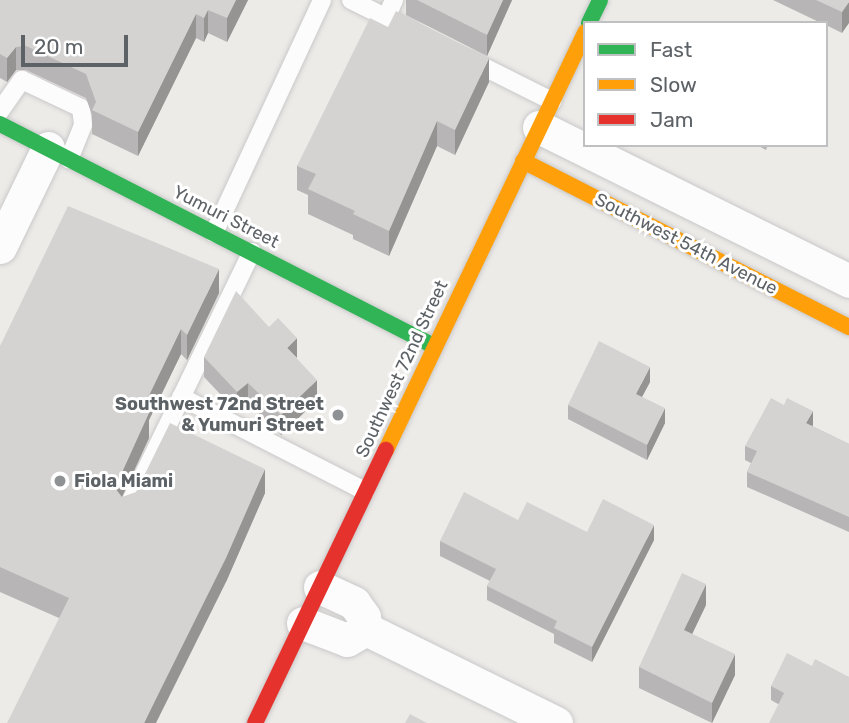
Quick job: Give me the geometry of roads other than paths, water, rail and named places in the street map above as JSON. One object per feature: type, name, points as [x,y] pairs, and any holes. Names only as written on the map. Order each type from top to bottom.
[{"type":"street","points":[[590,21],[600,0]]},
{"type":"street","name":"Southwest 72nd Street","points":[[255,723],[583,36]]},
{"type":"street","points":[[545,114],[583,135]]},
{"type":"street","name":"Yumuri Street","points":[[0,124],[434,346]]},
{"type":"street","points":[[605,147],[849,281]]},
{"type":"street","points":[[0,247],[59,154]]},
{"type":"street","name":"Southwest 54th Avenue","points":[[523,161],[849,327]]},
{"type":"street","points":[[320,587],[354,603],[366,629],[556,723]]},
{"type":"street","points":[[303,623],[347,639],[366,629]]},
{"type":"lane","points":[[214,233],[323,0]]},
{"type":"lane","points":[[351,0],[434,42]]},
{"type":"lane","points":[[386,18],[394,0]]},
{"type":"lane","points":[[457,54],[545,114]]},
{"type":"lane","points":[[0,111],[22,80],[81,108],[83,125],[59,154]]},
{"type":"lane","points":[[125,511],[252,252]]},
{"type":"lane","points":[[181,397],[365,491]]},
{"type":"place","name":"Southwest 72nd Street & Yumuri Street","points":[[338,415]]},
{"type":"place","name":"Fiola Miami","points":[[60,481]]}]
